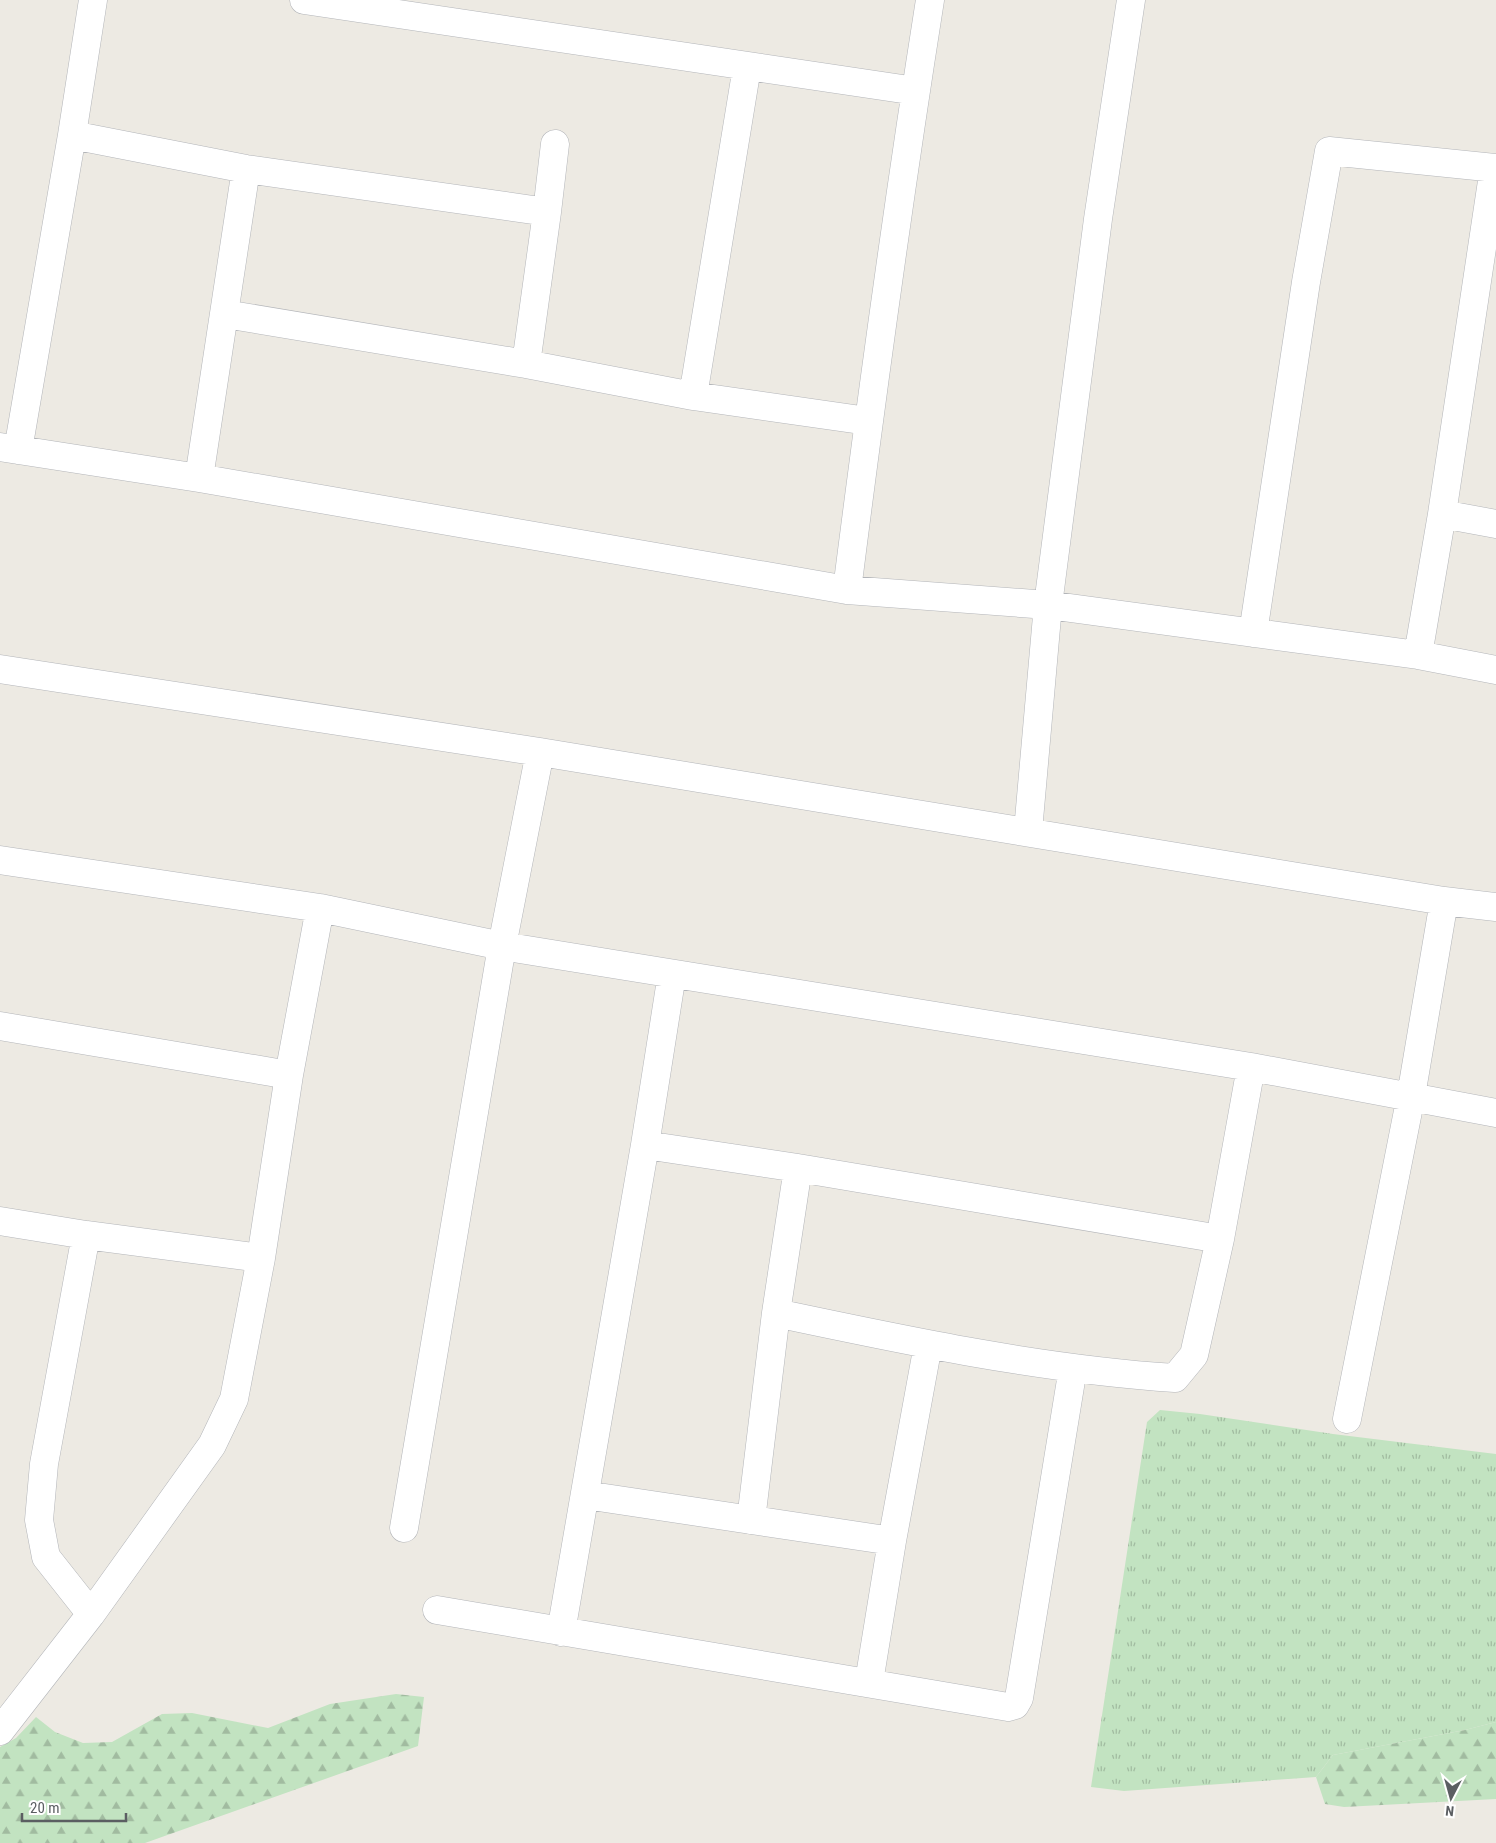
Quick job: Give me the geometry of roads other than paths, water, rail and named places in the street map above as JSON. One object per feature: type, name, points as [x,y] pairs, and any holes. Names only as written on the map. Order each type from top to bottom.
[{"type":"street","points":[[93,0],[72,135],[9,448],[199,478],[847,590],[1048,606],[1418,655],[1496,670]]},
{"type":"street","points":[[304,0],[916,91]]},
{"type":"street","points":[[847,590],[868,421],[930,0]]},
{"type":"street","points":[[1028,831],[1048,606],[1098,219],[1131,0]]},
{"type":"street","points":[[693,396],[747,67]]},
{"type":"street","points":[[72,135],[246,169],[547,212]]},
{"type":"street","points":[[526,364],[547,212],[554,144]]},
{"type":"street","points":[[1253,633],[1306,282],[1329,151],[1495,168],[1442,514],[1418,655]]},
{"type":"street","points":[[199,478],[246,169]]},
{"type":"street","points":[[225,314],[526,364],[693,396],[868,421]]},
{"type":"street","points":[[1442,514],[1496,524]]},
{"type":"street","points":[[0,669],[540,752],[1444,901],[1496,907]]},
{"type":"street","points":[[404,1528],[502,946],[540,752]]},
{"type":"street","points":[[0,860],[320,908],[502,946],[1251,1067],[1496,1113]]},
{"type":"street","points":[[1347,1419],[1411,1096],[1444,901]]},
{"type":"street","points":[[0,1731],[91,1614],[212,1445],[234,1398],[261,1258],[289,1075],[320,908]]},
{"type":"street","points":[[561,1632],[645,1146],[672,974]]},
{"type":"street","points":[[0,1026],[289,1075]]},
{"type":"street","points":[[776,1313],[928,1345],[1073,1368],[1175,1378],[1194,1355],[1220,1239],[1251,1067]]},
{"type":"street","points":[[645,1146],[798,1168],[1220,1239]]},
{"type":"street","points":[[751,1520],[776,1313],[798,1168]]},
{"type":"street","points":[[0,1221],[86,1235],[261,1258]]},
{"type":"street","points":[[86,1235],[44,1464],[39,1520],[46,1557],[91,1614]]},
{"type":"street","points":[[869,1682],[892,1541],[928,1345]]},
{"type":"street","points":[[437,1610],[1008,1707],[1015,1705],[1019,1698],[1073,1368]]},
{"type":"street","points":[[585,1495],[892,1541]]}]
